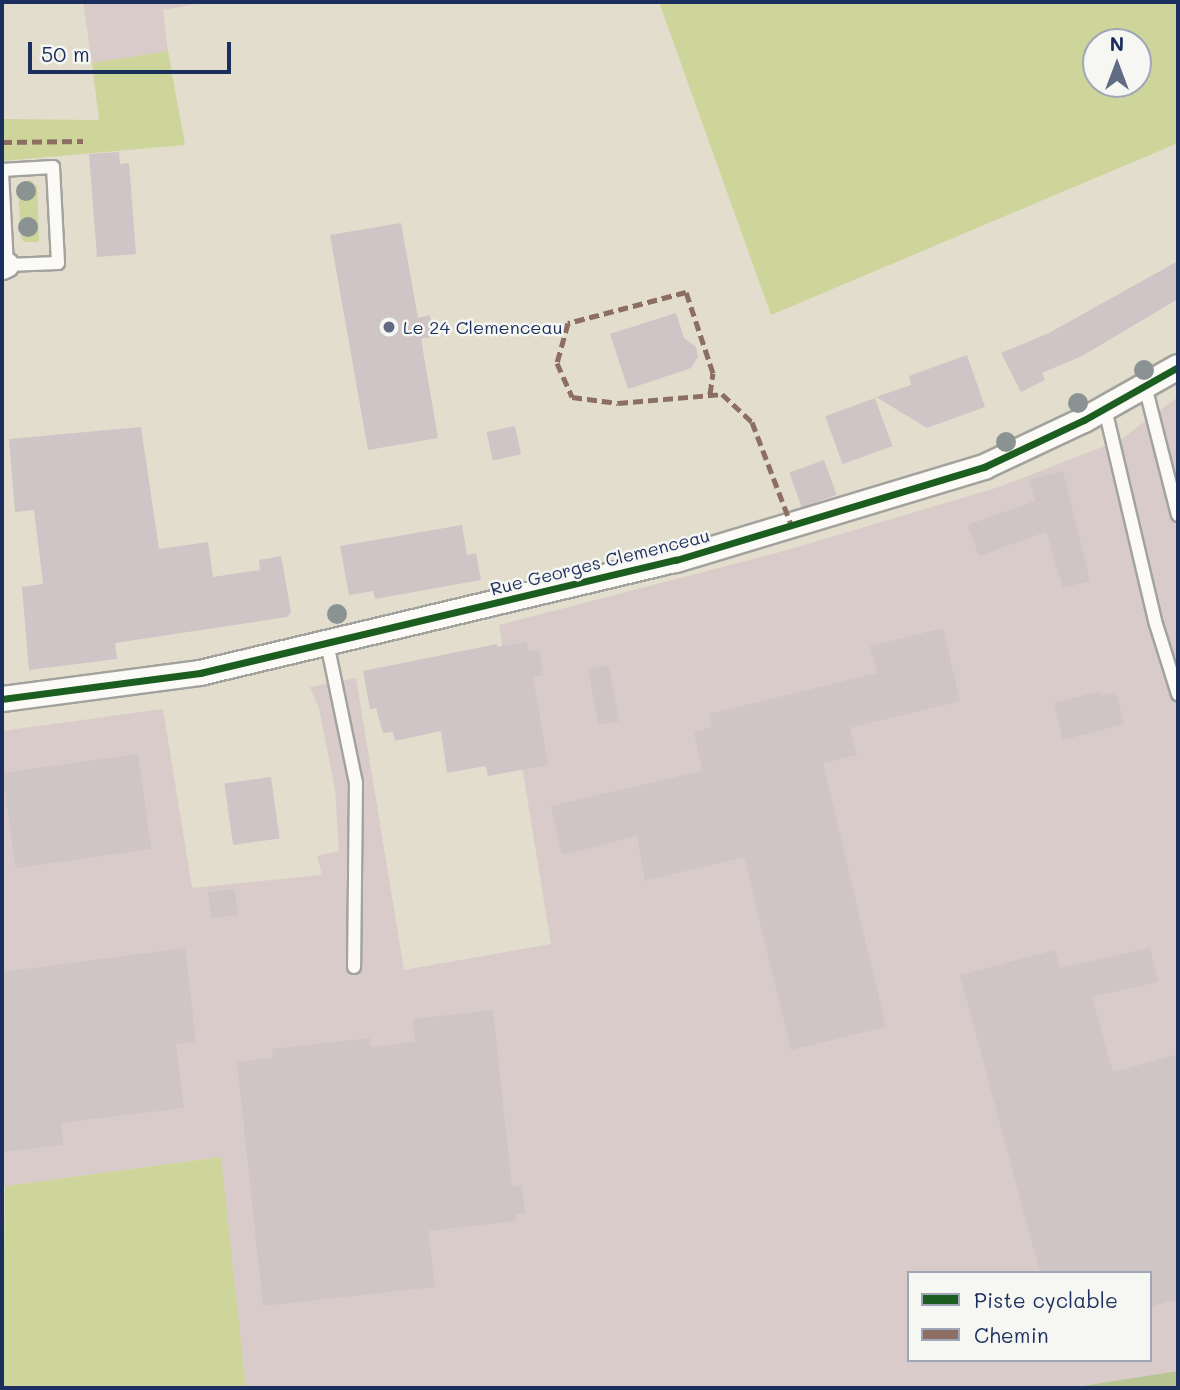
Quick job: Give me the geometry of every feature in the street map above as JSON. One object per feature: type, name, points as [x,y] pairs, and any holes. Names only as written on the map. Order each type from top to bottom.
[{"type":"street","name":"Rue Georges Clemenceau","points":[[2,699],[176,678],[648,568],[902,496],[984,467],[1105,409],[1178,367]]},
{"type":"lane","points":[[53,167],[58,262],[4,266],[2,171],[53,167]]},
{"type":"lane","points":[[1145,386],[1178,515]]},
{"type":"lane","points":[[1105,409],[1155,621],[1178,694]]},
{"type":"lane","points":[[327,643],[356,783],[354,967]]},
{"type":"shaded area","points":[[83,2],[207,2],[163,10],[168,51],[92,63]]},
{"type":"shaded area","points":[[1178,397],[1178,1371],[1069,1388],[246,1388],[220,1157],[5,1186],[2,1191],[2,731],[163,709],[192,888],[322,875],[317,856],[339,851],[335,789],[319,708],[310,687],[356,678],[404,970],[551,944],[499,625],[784,551],[999,487],[1120,440]]},
{"type":"green space","points":[[659,2],[1178,2],[1178,143],[771,315]]},
{"type":"green space","points":[[168,51],[185,145],[2,161],[2,119],[99,120],[92,63]]},
{"type":"green space","points":[[30,180],[37,186],[39,242],[24,242],[21,237],[18,187]]},
{"type":"green space","points":[[221,1157],[246,1388],[2,1388],[5,1186]]},
{"type":"green space","points":[[1178,1371],[1178,1388],[1069,1388]]},
{"type":"building","points":[[119,152],[120,164],[129,163],[136,254],[97,257],[89,154]]},
{"type":"building","name":"Le 24 Clemenceau","points":[[401,223],[418,318],[430,315],[434,336],[421,339],[438,438],[368,450],[330,235]]},
{"type":"building","points":[[1178,261],[1178,299],[1082,356],[1042,373],[1045,380],[1021,392],[1001,353],[1049,333]]},
{"type":"building","points":[[676,313],[684,338],[696,347],[698,357],[691,368],[628,389],[610,334]]},
{"type":"building","points":[[967,355],[985,407],[927,428],[876,397],[911,385],[909,376]]},
{"type":"building","points":[[875,398],[892,446],[843,464],[825,416]]},
{"type":"building","points":[[515,426],[521,454],[493,460],[487,432]]},
{"type":"building","points":[[141,427],[159,549],[208,542],[213,577],[260,570],[259,560],[281,556],[291,612],[287,617],[115,643],[117,659],[29,670],[22,587],[43,584],[34,510],[15,512],[9,439]]},
{"type":"building","points":[[824,460],[837,495],[802,507],[789,473]]},
{"type":"building","points":[[1063,471],[1090,581],[1063,588],[1046,532],[979,556],[967,525],[1035,501],[1029,480]]},
{"type":"building","points":[[462,525],[467,555],[476,553],[481,580],[375,599],[373,591],[349,595],[340,546]]},
{"type":"building","points":[[943,628],[960,701],[850,728],[857,755],[823,763],[886,1027],[791,1050],[744,857],[645,881],[637,836],[562,855],[551,806],[702,771],[694,732],[712,727],[709,714],[877,673],[870,646]]},
{"type":"building","points":[[527,642],[528,652],[539,650],[543,675],[533,677],[548,765],[488,776],[486,766],[447,773],[441,731],[395,741],[393,732],[383,733],[376,708],[370,709],[363,671],[497,644],[497,647]]},
{"type":"building","points":[[609,665],[619,721],[598,725],[588,669]]},
{"type":"building","points":[[1100,691],[1101,696],[1116,692],[1124,724],[1063,740],[1054,703]]},
{"type":"building","points":[[138,754],[151,849],[16,868],[2,773]]},
{"type":"building","points":[[271,777],[280,838],[233,845],[224,784]]},
{"type":"building","points":[[235,889],[238,915],[211,918],[208,892]]},
{"type":"building","points":[[185,948],[196,1042],[176,1044],[184,1108],[61,1123],[63,1145],[2,1152],[2,972]]},
{"type":"building","points":[[1150,948],[1158,982],[1092,997],[1113,1072],[1178,1054],[1178,1299],[1152,1306],[1152,1271],[1039,1271],[960,975],[1055,950],[1060,968]]},
{"type":"building","points":[[493,1010],[512,1187],[522,1185],[525,1214],[515,1214],[516,1221],[428,1231],[435,1287],[263,1306],[237,1062],[273,1058],[272,1049],[370,1038],[371,1047],[415,1042],[413,1019]]},
{"type":"marked path","points":[[2,142],[83,141]]},
{"type":"marked path","points":[[710,394],[713,373],[686,292],[568,323],[557,363],[572,397],[618,403],[722,394],[752,422],[792,527]]},
{"type":"cycle path","points":[[2,699],[200,673],[676,560],[984,467],[1084,420],[1178,367]]},
{"type":"place","name":"Le 24 Clemenceau","points":[[389,327]]}]
